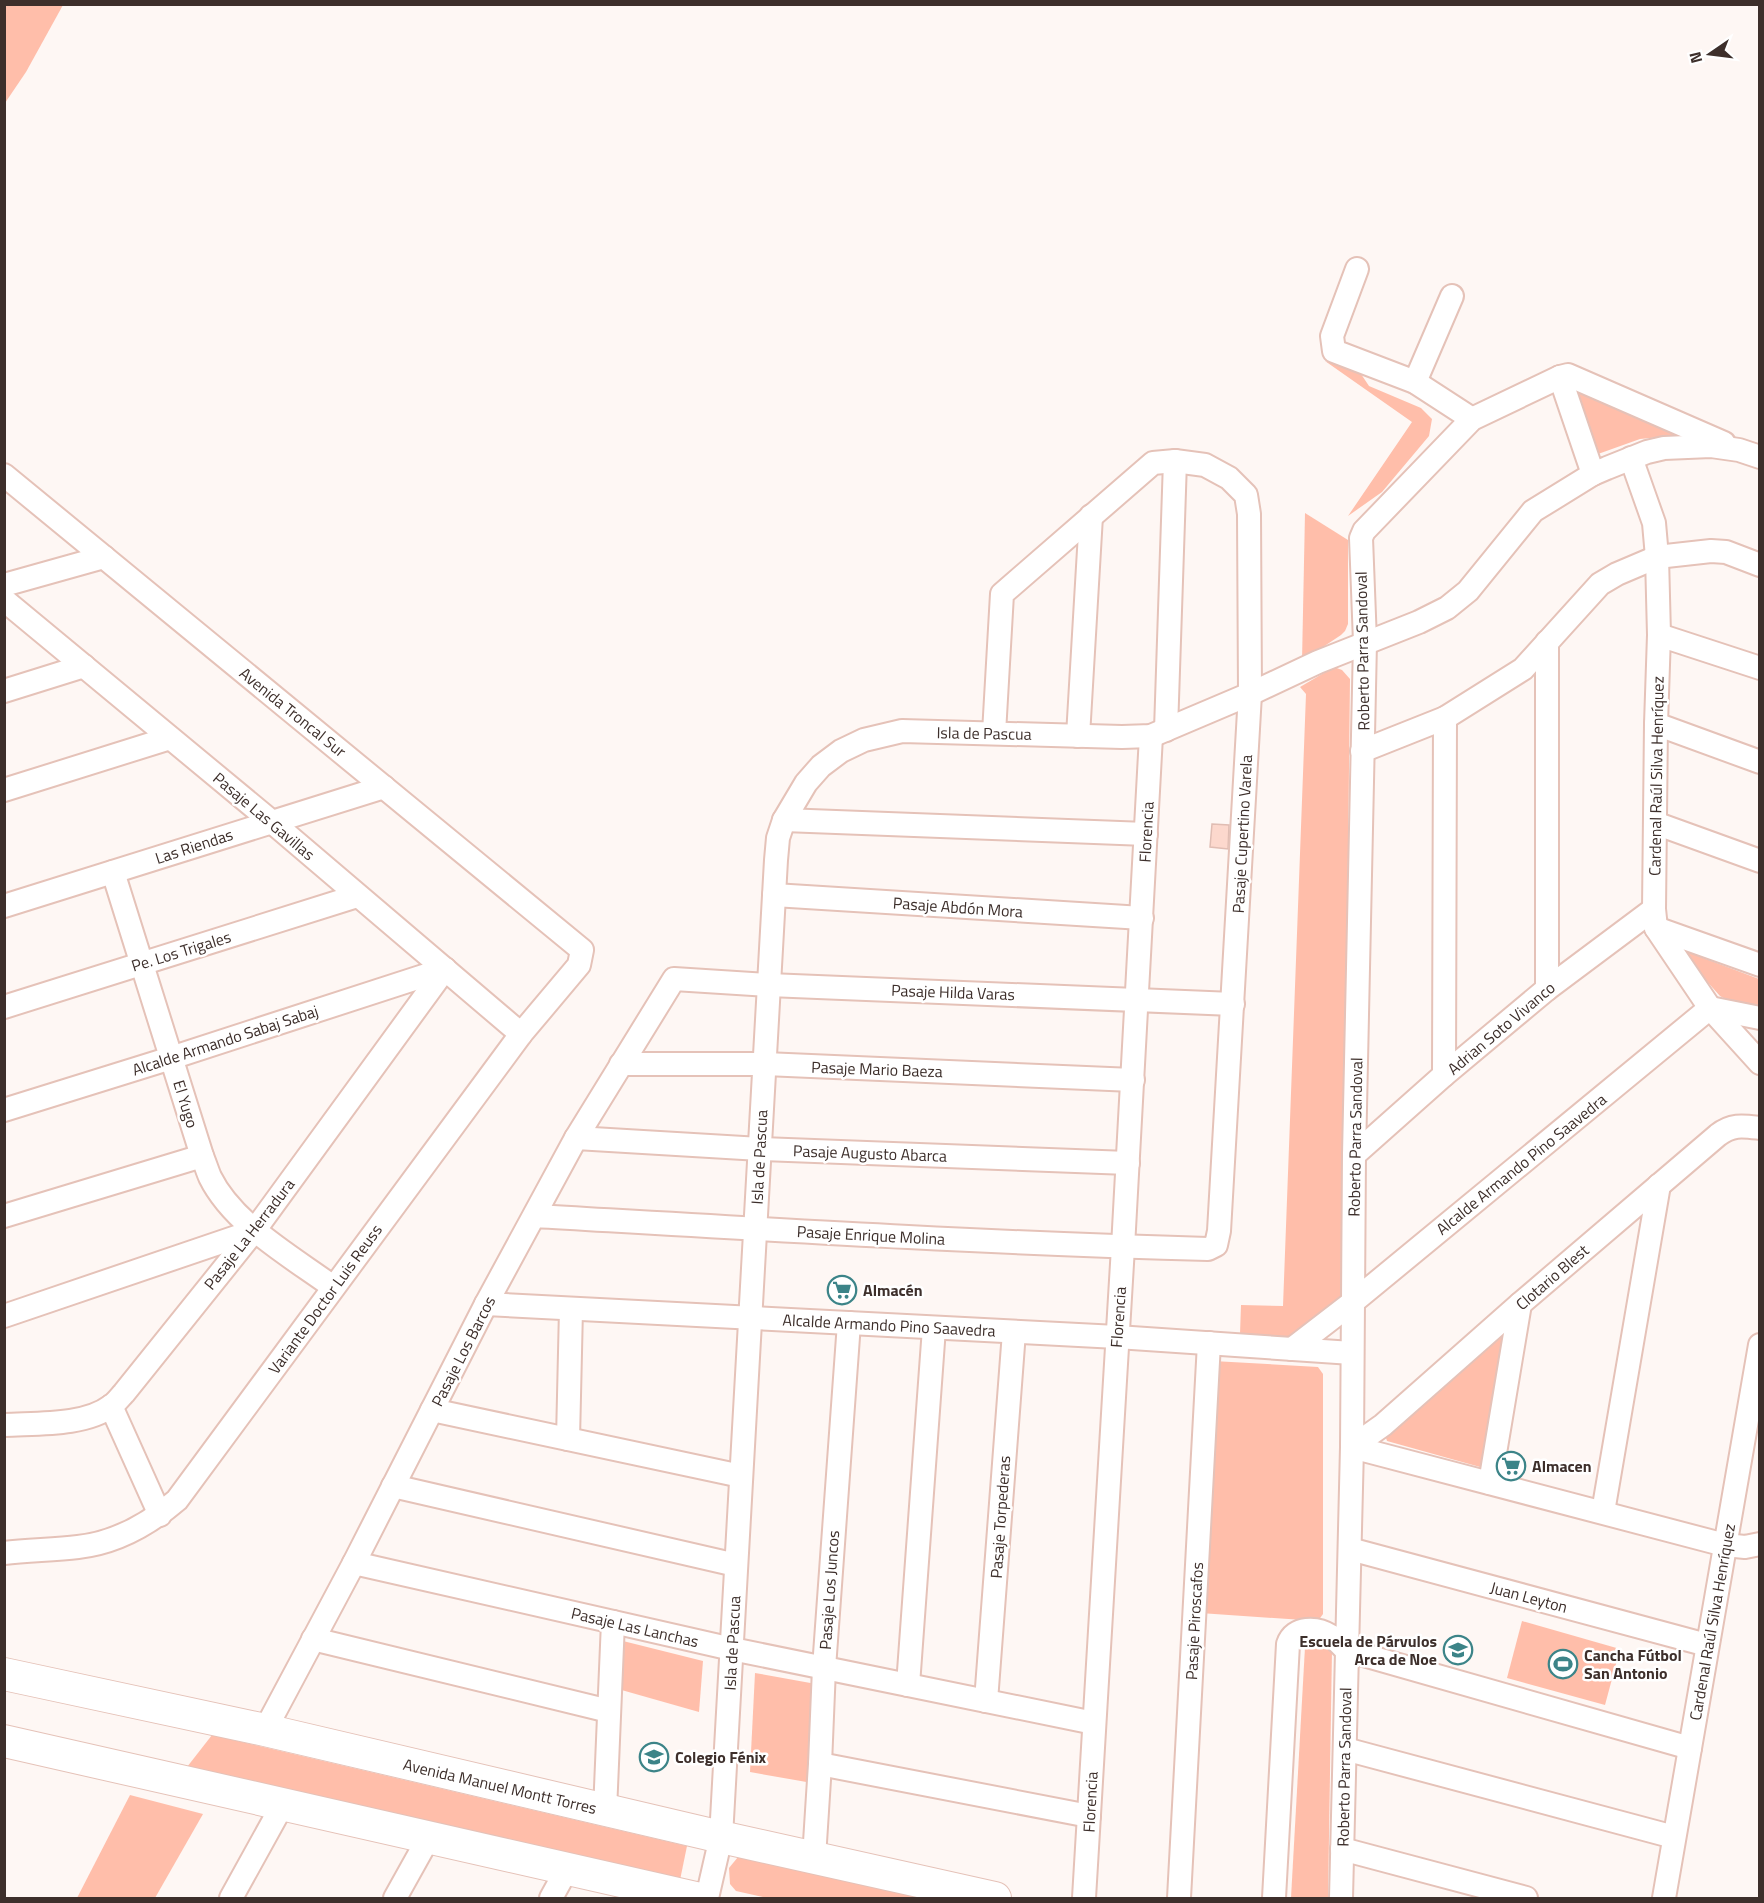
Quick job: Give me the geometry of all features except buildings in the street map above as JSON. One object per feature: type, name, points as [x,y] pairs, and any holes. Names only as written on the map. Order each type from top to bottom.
[{"type":"street","points":[[1357,269],[1332,336],[1334,351],[1415,382],[1472,419]]},
{"type":"street","points":[[1415,382],[1452,296]]},
{"type":"street","points":[[1593,474],[1560,377],[1568,375],[1749,453]]},
{"type":"street","name":"Roberto Parra Sandoval","points":[[1341,1899],[1352,1447],[1354,1155],[1365,642],[1360,546],[1364,531],[1472,419],[1560,377]]},
{"type":"street","points":[[1159,733],[1318,662],[1419,622],[1447,608],[1468,591],[1500,549],[1533,512],[1593,474],[1631,458],[1664,448],[1711,446],[1749,453]]},
{"type":"street","name":"Cardenal Raúl Silva Henríquez","points":[[1631,458],[1654,523],[1658,557],[1655,918]]},
{"type":"street","points":[[994,733],[1002,594],[1153,463],[1175,461]]},
{"type":"street","name":"Pasaje Cupertino Varela","points":[[1175,461],[1205,465],[1229,478],[1246,495],[1249,514],[1250,694],[1233,1004],[1219,1231],[1216,1245],[1208,1249]]},
{"type":"street","name":"Florencia","points":[[1084,1899],[1124,1247],[1146,834],[1159,733],[1175,461]]},
{"type":"street","name":"Avenida Troncal Sur","points":[[4,475],[582,950]]},
{"type":"street","points":[[1078,736],[1091,516]]},
{"type":"street","points":[[1362,751],[1445,718],[1522,669],[1600,584],[1617,574],[1658,557],[1711,550],[1726,552],[1760,565]]},
{"type":"street","points":[[4,585],[104,557]]},
{"type":"street","name":"Pasaje Las Gavillas","points":[[4,600],[272,822],[521,1034]]},
{"type":"street","points":[[1659,635],[1760,668]]},
{"type":"street","points":[[1547,642],[1547,989]]},
{"type":"street","points":[[4,691],[84,666]]},
{"type":"street","points":[[1444,1075],[1445,718]]},
{"type":"street","points":[[1656,724],[1760,762]]},
{"type":"street","name":"Isla de Pascua","points":[[707,1899],[721,1837],[774,895],[778,838],[784,820],[806,783],[821,766],[841,751],[864,740],[902,731],[1122,737],[1159,733]]},
{"type":"street","points":[[4,790],[171,738]]},
{"type":"street","name":"Las Riendas","points":[[4,906],[384,787]]},
{"type":"street","points":[[784,820],[1146,834]]},
{"type":"street","points":[[1655,823],[1760,861]]},
{"type":"street","name":"El Yugo","points":[[113,872],[202,1156],[211,1178],[225,1200],[254,1231],[333,1287]]},
{"type":"street","name":"Pasaje Abdón Mora","points":[[774,895],[1142,918]]},
{"type":"street","name":"Pe. Los Trigales","points":[[4,1007],[357,896]]},
{"type":"street","points":[[1655,918],[1760,965]]},
{"type":"street","points":[[1655,918],[1710,1008],[1760,1063]]},
{"type":"street","name":"Adrian Soto Vivanco","points":[[1354,1155],[1444,1075],[1547,989],[1655,918]]},
{"type":"street","name":"Variante Doctor Luis Reuss","points":[[4,1553],[79,1547],[99,1543],[139,1527],[160,1515],[177,1500],[521,1034],[579,965],[582,950]]},
{"type":"street","name":"Alcalde Armando Sabaj Sabaj","points":[[4,1110],[445,969]]},
{"type":"street","name":"Pasaje La Herradura","points":[[4,1425],[87,1418],[111,1406],[124,1393],[254,1231],[445,969]]},
{"type":"street","name":"Pasaje Hilda Varas","points":[[674,979],[1233,1004]]},
{"type":"street","name":"Pasaje Los Barcos","points":[[265,1730],[354,1563],[486,1304],[576,1138],[674,979]]},
{"type":"street","points":[[1710,1008],[1760,1018]]},
{"type":"street","name":"Alcalde Armando Pino Saavedra","points":[[1292,1349],[1353,1302],[1710,1008]]},
{"type":"street","name":"Pasaje Mario Baeza","points":[[621,1064],[765,1064],[1133,1080]]},
{"type":"street","name":"Clotario Blest","points":[[1352,1447],[1383,1425],[1520,1304],[1723,1131],[1740,1125],[1760,1128]]},
{"type":"street","name":"Pasaje Augusto Abarca","points":[[576,1138],[760,1149],[1128,1163]]},
{"type":"street","points":[[4,1216],[202,1156]]},
{"type":"street","points":[[1603,1512],[1659,1185]]},
{"type":"street","name":"Pasaje Enrique Molina","points":[[535,1216],[755,1229],[1208,1249]]},
{"type":"street","points":[[4,1316],[254,1231]]},
{"type":"street","name":"Alcalde Armando Pino Saavedra","points":[[486,1304],[1117,1337],[1352,1353]]},
{"type":"street","points":[[1490,1483],[1520,1304]]},
{"type":"street","points":[[568,1439],[571,1309]]},
{"type":"street","name":"Pasaje Los Juncos","points":[[814,1858],[824,1668],[849,1323]]},
{"type":"street","points":[[908,1685],[934,1328]]},
{"type":"street","name":"Pasaje Torpederas","points":[[986,1701],[1014,1332]]},
{"type":"street","name":"Pasaje Piroscafos","points":[[1179,1899],[1209,1343]]},
{"type":"street","name":"Cardenal Raúl Silva Henríquez","points":[[1664,1899],[1760,1345]]},
{"type":"street","points":[[111,1406],[160,1515]]},
{"type":"street","points":[[432,1410],[741,1476]]},
{"type":"street","points":[[1352,1447],[1725,1545],[1746,1547],[1760,1544]]},
{"type":"street","points":[[393,1486],[736,1565]]},
{"type":"street","name":"Juan Leyton","points":[[1350,1549],[1707,1645]]},
{"type":"street","name":"Pasaje Las Lanchas","points":[[354,1563],[732,1649],[1094,1723]]},
{"type":"street","points":[[605,1811],[613,1622]]},
{"type":"street","points":[[1274,1899],[1288,1644],[1290,1637],[1296,1632],[1306,1630],[1323,1632],[1346,1650],[1690,1748]]},
{"type":"street","points":[[313,1639],[609,1711]]},
{"type":"street","name":"Avenida Manuel Montt Torres","points":[[4,1674],[265,1730],[605,1811],[995,1899]]},
{"type":"street","points":[[4,1742],[696,1899]]},
{"type":"street","points":[[1345,1749],[1674,1838]]},
{"type":"street","points":[[820,1764],[1089,1816]]},
{"type":"street","points":[[231,1899],[283,1804]]},
{"type":"street","points":[[395,1899],[429,1837]]},
{"type":"street","points":[[1342,1849],[1526,1899]]},
{"type":"street","points":[[551,1899],[567,1869]]},
{"type":"shaded area","points":[[5,4],[63,5],[26,72],[5,103]]},
{"type":"shaded area","points":[[1325,361],[1359,371],[1369,386],[1421,408],[1432,419],[1429,436],[1382,492],[1348,516],[1412,422]]},
{"type":"shaded area","points":[[1566,387],[1693,434],[1640,439],[1598,454],[1594,452]]},
{"type":"shaded area","points":[[1305,513],[1348,540],[1348,624],[1341,635],[1302,661]]},
{"type":"shaded area","points":[[1334,667],[1342,670],[1350,679],[1343,1300],[1301,1338],[1240,1334],[1241,1305],[1283,1306],[1306,694],[1300,687]]},
{"type":"shaded area","points":[[1677,948],[1759,979],[1759,1006],[1727,1000],[1720,996]]},
{"type":"shaded area","points":[[1506,1328],[1486,1463],[1480,1467],[1387,1441],[1384,1432]]},
{"type":"shaded area","points":[[1213,1361],[1318,1367],[1323,1374],[1323,1614],[1318,1621],[1200,1613]]},
{"type":"shaded area","name":"Cancha Fútbol San Antonio","points":[[1522,1621],[1620,1649],[1605,1705],[1507,1678]]},
{"type":"shaded area","points":[[1321,1639],[1332,1650],[1328,1898],[1291,1898],[1305,1647],[1307,1642]]},
{"type":"shaded area","points":[[619,1640],[703,1661],[699,1712],[618,1689]]},
{"type":"shaded area","points":[[755,1673],[816,1684],[812,1783],[750,1772]]},
{"type":"shaded area","points":[[212,1735],[687,1846],[679,1885],[187,1767]]},
{"type":"shaded area","points":[[130,1795],[203,1814],[155,1898],[77,1898]]},
{"type":"shaded area","points":[[743,1856],[930,1898],[767,1898],[736,1891],[730,1884],[729,1868],[738,1857]]},
{"type":"place","name":"Almacén","points":[[842,1290]]},
{"type":"place","name":"Almacen","points":[[1511,1466]]},
{"type":"place","name":"Escuela de Párvulos Arca de Noe","points":[[1458,1650]]},
{"type":"place","name":"Cancha Fútbol San Antonio","points":[[1563,1664]]},
{"type":"place","name":"Colegio Fénix","points":[[654,1757]]}]
